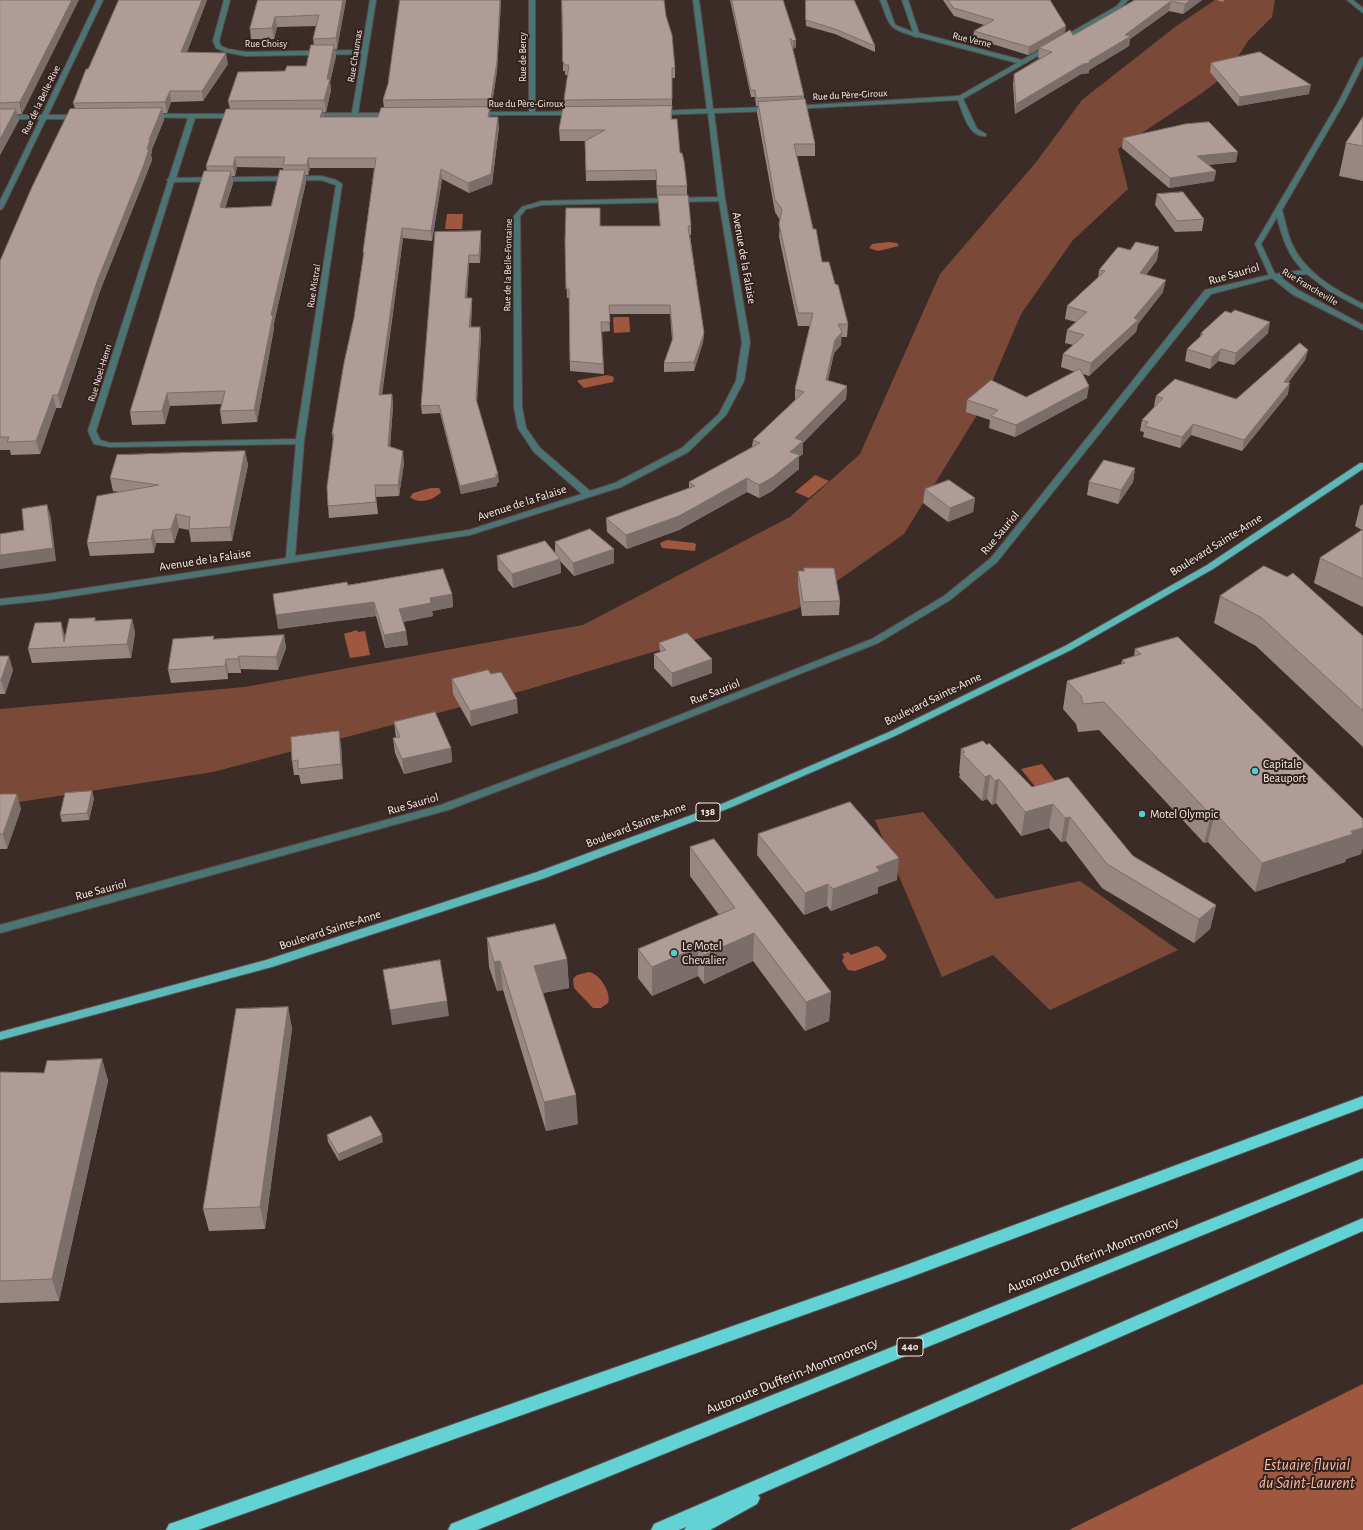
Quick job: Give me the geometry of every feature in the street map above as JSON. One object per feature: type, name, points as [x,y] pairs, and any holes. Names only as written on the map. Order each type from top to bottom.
[{"type":"highway","points":[[175,1530],[903,1273],[1363,1102]]},
{"type":"highway","name":"Autoroute Dufferin-Montmorency","points":[[457,1530],[1363,1164]]},
{"type":"highway","points":[[660,1530],[1363,1224]]},
{"type":"highway","points":[[693,1530],[822,1460]]},
{"type":"main road","name":"Boulevard Sainte-Anne","points":[[0,1036],[268,964],[536,877],[728,805],[892,734],[1068,648],[1210,567],[1363,465]]},
{"type":"street","name":"Rue de la Belle-Rive","points":[[0,208],[100,0]]},
{"type":"street","name":"Rue Choisy","points":[[228,0],[216,41],[218,47],[227,51],[246,54],[365,52]]},
{"type":"street","name":"Rue Chaumas","points":[[355,115],[373,0]]},
{"type":"street","name":"Rue de Bercy","points":[[532,0],[532,114]]},
{"type":"street","name":"Avenue de la Falaise","points":[[0,602],[47,598],[470,532],[618,485],[684,450],[722,415],[740,381],[746,342],[722,199],[696,0]]},
{"type":"street","name":"Rue Verne","points":[[883,0],[893,26],[917,36],[1022,62]]},
{"type":"street","points":[[905,0],[917,36]]},
{"type":"street","name":"Rue du Père-Giroux","points":[[790,108],[960,98],[1119,7],[1125,0]]},
{"type":"street","points":[[1350,0],[1363,11]]},
{"type":"street","name":"Rue Francheville","points":[[1363,59],[1342,100],[1258,244],[1273,276],[1295,292],[1363,328]]},
{"type":"street","points":[[960,98],[974,130],[984,136]]},
{"type":"street","points":[[649,113],[775,109]]},
{"type":"street","name":"Rue du Père-Giroux","points":[[470,114],[578,113]]},
{"type":"street","points":[[301,115],[401,115]]},
{"type":"street","points":[[145,116],[246,116]]},
{"type":"street","name":"Rue Noel-Henri","points":[[192,116],[170,180],[92,431],[97,442],[110,445],[300,441]]},
{"type":"street","points":[[0,117],[83,117]]},
{"type":"street","name":"Rue Mistral","points":[[170,180],[321,178],[334,181],[339,184],[300,441],[290,559]]},
{"type":"street","name":"Rue de la Belle-Fontaine","points":[[588,494],[537,450],[522,428],[518,401],[517,216],[524,208],[542,203],[722,199]]},
{"type":"street","name":"Rue Francheville","points":[[1278,209],[1290,248],[1307,272],[1322,284],[1363,307]]},
{"type":"street","name":"Rue Sauriol","points":[[0,930],[444,808],[622,741],[875,641],[947,598],[994,560],[1208,292],[1273,276],[1307,272]]},
{"type":"shaded area","points":[[1215,0],[1275,0],[1272,17],[1248,41],[1227,74],[1202,93],[1118,149],[1128,189],[1073,240],[1021,314],[980,410],[904,534],[797,609],[529,689],[213,772],[0,805],[0,709],[245,687],[583,625],[790,517],[860,454],[940,274],[1037,161],[1082,100],[1175,27]]},
{"type":"shaded area","points":[[923,812],[996,899],[1080,881],[1178,950],[1050,1010],[993,955],[942,977],[875,820]]},
{"type":"water","points":[[447,214],[463,214],[462,229],[445,229]]},
{"type":"water","points":[[889,242],[897,243],[899,246],[878,251],[869,248],[872,244]]},
{"type":"water","points":[[629,317],[630,332],[614,333],[613,318]]},
{"type":"water","points":[[607,375],[614,377],[613,382],[584,388],[577,381],[579,380]]},
{"type":"water","points":[[815,475],[829,481],[809,498],[795,492]]},
{"type":"water","points":[[431,488],[439,488],[441,492],[431,499],[422,501],[417,501],[410,497],[413,493]]},
{"type":"water","points":[[667,540],[694,543],[696,544],[695,551],[662,548],[660,543]]},
{"type":"water","points":[[357,630],[358,632],[365,631],[370,655],[350,658],[344,634]]},
{"type":"water","points":[[1042,764],[1063,791],[1045,799],[1021,769]]},
{"type":"water","points":[[876,946],[879,947],[887,956],[884,960],[855,971],[848,970],[842,961],[844,957],[842,954],[848,952],[851,955]]},
{"type":"water","points":[[589,972],[597,976],[604,984],[608,994],[608,1003],[601,1008],[593,1008],[574,988],[573,979],[577,975]]},
{"type":"water","name":"Estuaire fluvial du Saint-Laurent","points":[[1363,1384],[1363,1530],[1069,1530]]},
{"type":"building","points":[[0,0],[72,0],[20,102],[0,103]]},
{"type":"building","points":[[119,0],[202,0],[181,52],[226,53],[202,91],[170,91],[165,102],[73,103],[86,69],[88,69]]},
{"type":"building","points":[[258,0],[343,0],[336,38],[313,39],[319,15],[275,17],[272,28],[250,29]]},
{"type":"building","points":[[400,0],[500,0],[497,61],[491,99],[383,100],[388,84]]},
{"type":"building","points":[[562,0],[664,0],[666,16],[672,35],[675,68],[672,68],[672,99],[564,100],[569,65],[564,65],[563,62]]},
{"type":"building","points":[[732,0],[783,0],[796,40],[793,41],[790,38],[804,96],[756,98],[755,90],[751,90]]},
{"type":"building","points":[[806,0],[854,0],[875,46],[835,29],[806,20]]},
{"type":"building","points":[[948,0],[1050,0],[1066,26],[1029,47],[974,31],[994,20],[954,8]]},
{"type":"building","points":[[1135,0],[1190,0],[1185,4],[1171,1],[1125,35],[1131,36],[1089,61],[1090,63],[1083,64],[1016,104],[1014,74],[1052,52],[1039,48],[1070,30],[1073,35]]},
{"type":"building","points":[[311,45],[334,45],[327,79],[330,79],[324,100],[228,101],[238,72],[285,71],[287,66],[306,66]]},
{"type":"building","points":[[1260,52],[1311,85],[1240,97],[1211,63]]},
{"type":"building","points":[[805,99],[815,144],[794,144],[813,229],[816,229],[822,262],[829,262],[835,284],[838,285],[848,324],[838,324],[842,332],[835,340],[826,380],[847,386],[795,438],[803,441],[790,452],[800,455],[773,477],[759,485],[747,478],[679,516],[626,535],[606,518],[695,486],[689,482],[760,443],[753,440],[804,392],[795,389],[813,313],[798,313],[779,224],[782,209],[775,200],[758,102]]},
{"type":"building","points":[[672,106],[671,119],[677,119],[680,153],[682,153],[684,161],[687,186],[657,186],[656,170],[586,171],[585,141],[605,130],[559,130],[563,107]]},
{"type":"building","points":[[490,107],[488,117],[498,117],[491,174],[468,183],[441,169],[431,231],[402,228],[379,395],[392,394],[388,446],[403,451],[398,485],[375,485],[376,502],[328,506],[327,487],[334,434],[332,434],[344,363],[354,318],[376,158],[308,158],[307,165],[283,165],[285,157],[235,157],[233,166],[206,166],[226,109],[323,109],[320,117],[378,117],[381,108]]},
{"type":"building","points":[[162,108],[149,140],[147,149],[149,149],[143,167],[98,279],[58,395],[53,395],[36,441],[7,442],[9,437],[0,437],[0,261],[32,187],[70,109]]},
{"type":"building","points":[[0,109],[16,109],[0,139]]},
{"type":"building","points":[[1363,117],[1363,146],[1346,143]]},
{"type":"building","points":[[1209,122],[1238,152],[1197,156],[1216,171],[1170,178],[1123,138],[1185,124]]},
{"type":"building","points":[[280,170],[305,170],[271,315],[273,315],[254,410],[220,411],[225,391],[167,393],[162,411],[130,412],[204,171],[231,171],[220,207],[225,208],[271,206]]},
{"type":"building","points":[[1183,192],[1204,219],[1177,221],[1157,194]]},
{"type":"building","points":[[658,195],[688,195],[691,226],[688,226],[704,333],[694,362],[664,363],[673,338],[670,305],[609,305],[610,322],[601,322],[603,364],[570,361],[569,289],[566,289],[566,208],[600,208],[600,226],[660,226]]},
{"type":"building","points":[[481,231],[479,255],[469,255],[465,298],[472,298],[469,327],[480,327],[476,399],[498,474],[495,475],[497,477],[460,486],[439,405],[421,406],[435,232]]},
{"type":"building","points":[[1136,242],[1159,247],[1140,273],[1166,280],[1134,318],[1138,320],[1091,363],[1063,354],[1084,335],[1067,330],[1087,312],[1067,306],[1105,271],[1099,270],[1118,247],[1130,250]]},
{"type":"building","points":[[1235,310],[1270,322],[1236,353],[1221,349],[1212,357],[1187,349],[1203,334],[1201,333],[1225,311],[1231,313]]},
{"type":"building","points":[[1300,343],[1308,350],[1284,382],[1290,383],[1244,440],[1193,424],[1182,437],[1145,426],[1148,422],[1142,420],[1163,398],[1156,396],[1175,379],[1236,399]]},
{"type":"building","points":[[1080,369],[1089,386],[1016,425],[991,416],[998,410],[967,400],[991,380],[1026,397]]},
{"type":"building","points":[[245,451],[230,527],[189,529],[190,517],[176,514],[171,529],[153,530],[151,539],[87,543],[97,496],[159,485],[110,478],[117,455]]},
{"type":"building","points":[[1104,460],[1135,468],[1121,490],[1089,482]]},
{"type":"building","points":[[949,480],[975,498],[950,508],[925,489]]},
{"type":"building","points":[[47,505],[53,548],[0,555],[0,534],[24,530],[22,509]]},
{"type":"building","points":[[590,529],[614,549],[573,563],[555,542]]},
{"type":"building","points":[[1362,530],[1363,579],[1320,558]]},
{"type":"building","points":[[545,541],[560,559],[512,574],[497,556]]},
{"type":"building","points":[[1264,566],[1287,577],[1293,573],[1363,636],[1363,711],[1262,618],[1220,596]]},
{"type":"building","points":[[804,568],[834,568],[840,601],[803,602],[798,571],[804,571]]},
{"type":"building","points":[[443,569],[452,594],[430,598],[431,603],[399,609],[406,631],[384,635],[374,602],[276,615],[273,594],[347,582],[348,585]]},
{"type":"building","points":[[95,618],[94,621],[132,619],[127,644],[28,649],[35,623],[61,622],[64,642],[69,619]]},
{"type":"building","points":[[687,633],[712,659],[672,673],[654,654],[666,650],[659,643]]},
{"type":"building","points":[[284,635],[276,657],[239,656],[238,659],[226,659],[225,666],[168,670],[173,639],[214,636],[213,639]]},
{"type":"building","points":[[1178,637],[1363,819],[1363,828],[1351,831],[1353,834],[1262,863],[1215,813],[1211,815],[1104,702],[1083,704],[1081,696],[1067,681],[1125,663],[1122,660],[1141,654],[1135,649]]},
{"type":"building","points":[[0,656],[9,656],[1,680],[0,680]]},
{"type":"building","points":[[488,670],[491,674],[501,672],[517,699],[470,711],[452,679]]},
{"type":"building","points":[[435,712],[451,748],[402,759],[393,738],[400,737],[394,722]]},
{"type":"building","points":[[339,731],[341,764],[298,769],[298,760],[292,761],[291,737]]},
{"type":"building","points":[[983,741],[987,745],[989,743],[1032,787],[1068,777],[1133,856],[1216,905],[1199,919],[1107,864],[1070,817],[1065,818],[1053,804],[1025,812],[999,779],[995,781],[990,775],[985,777],[962,753],[965,752],[961,749]]},
{"type":"building","points":[[92,791],[87,813],[60,815],[65,793]]},
{"type":"building","points":[[0,794],[17,794],[3,834],[0,834]]},
{"type":"building","points":[[850,802],[899,858],[876,867],[880,871],[833,889],[828,884],[805,893],[758,834]]},
{"type":"building","points":[[714,839],[831,992],[806,1002],[754,933],[704,955],[698,947],[652,967],[638,949],[735,908],[690,847]]},
{"type":"building","points":[[555,924],[567,959],[534,966],[576,1095],[544,1102],[500,961],[494,962],[487,938]]},
{"type":"building","points":[[440,960],[447,1001],[390,1010],[383,970]]},
{"type":"building","points":[[288,1007],[260,1207],[203,1209],[236,1009]]},
{"type":"building","points":[[102,1059],[52,1279],[0,1281],[0,1072],[44,1073],[47,1061]]},
{"type":"building","points":[[371,1116],[382,1135],[338,1154],[327,1135]]},
{"type":"place","name":"Capitale Beauport","points":[[1255,771]]},
{"type":"place","name":"Motel Olympic","points":[[1142,814]]},
{"type":"place","name":"Le Motel Chevalier","points":[[674,953]]}]
